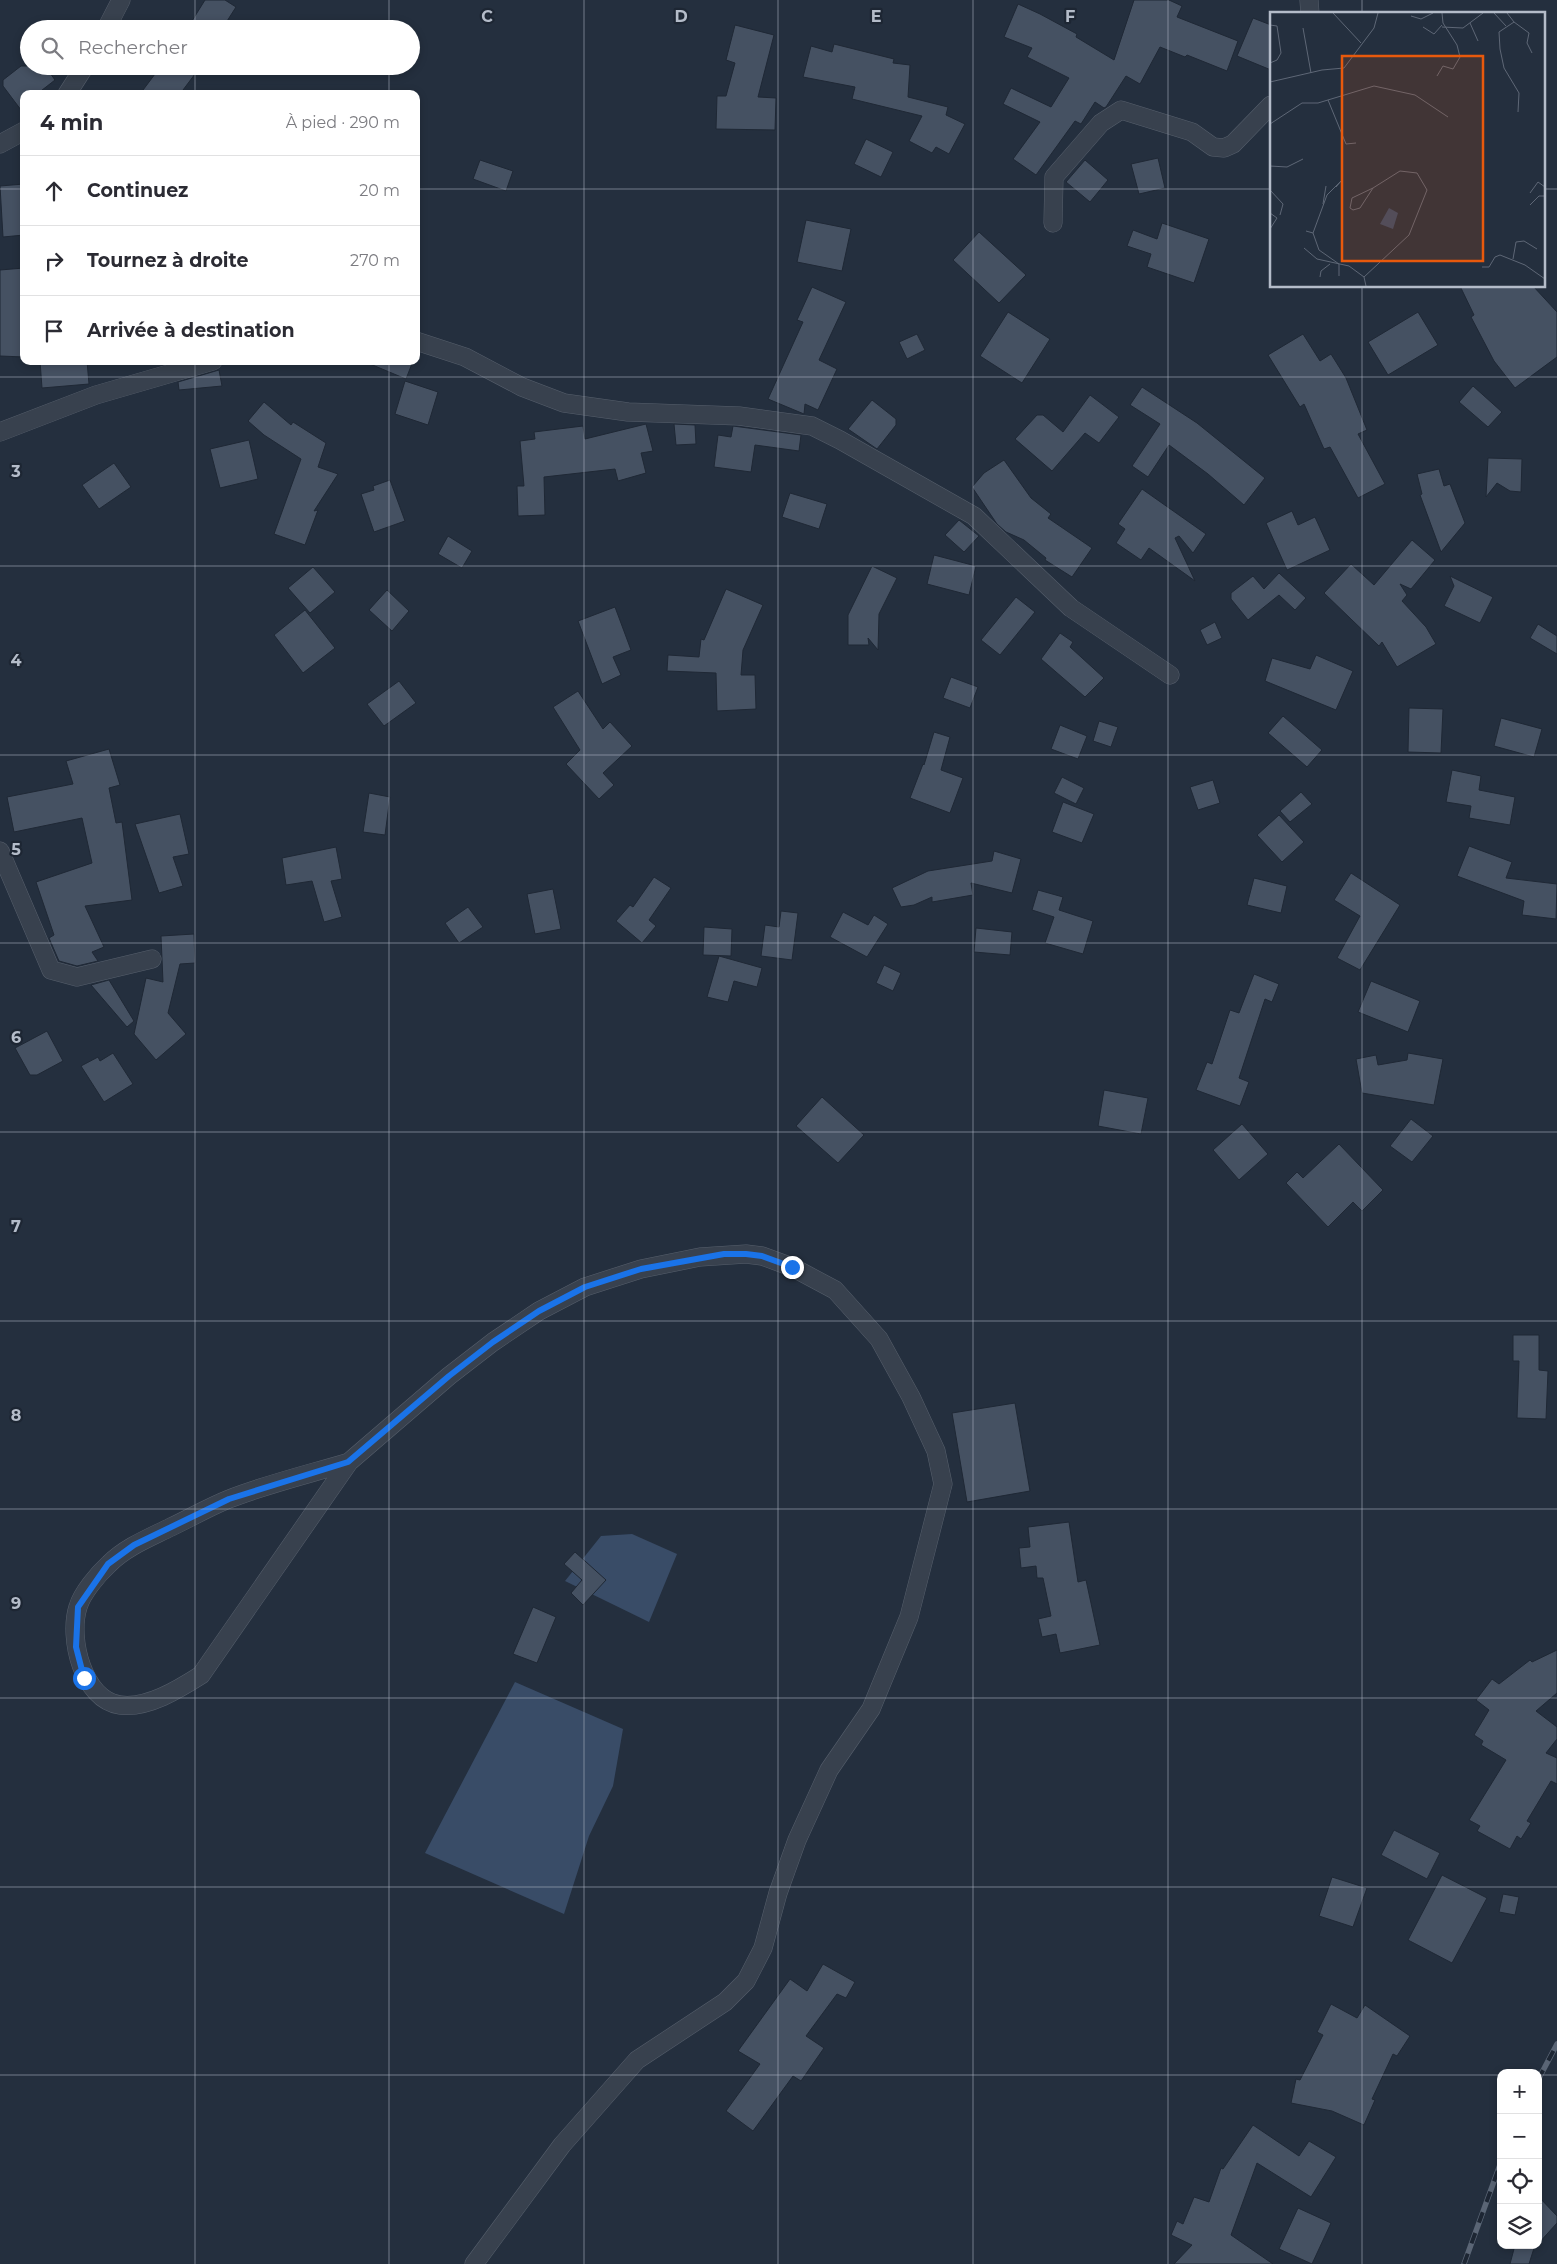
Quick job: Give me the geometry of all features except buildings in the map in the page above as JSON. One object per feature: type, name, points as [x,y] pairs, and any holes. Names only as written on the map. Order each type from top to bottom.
[{"type":"street","points":[[111,20],[121,0]]},
{"type":"street","points":[[70,90],[79,75]]},
{"type":"street","points":[[1053,223],[1054,177],[1101,123],[1121,110],[1192,132],[1213,147],[1224,148],[1233,144],[1270,106]]},
{"type":"street","points":[[0,144],[20,133]]},
{"type":"street","points":[[420,342],[465,358],[522,387],[564,403],[653,414],[772,419],[812,426],[974,516],[1070,608],[1170,674]]},
{"type":"street","points":[[0,432],[96,396],[200,365]]},
{"type":"street","points":[[0,851],[51,970],[77,977],[152,959]]},
{"type":"street","points":[[348,1462],[229,1499],[134,1545],[108,1564],[78,1607],[76,1647],[84,1678],[102,1697],[122,1706],[145,1702],[183,1686],[201,1675],[348,1462],[449,1376],[539,1311],[585,1287],[641,1269],[700,1257],[746,1254],[762,1256],[792,1267],[835,1290],[879,1339],[911,1397],[936,1451],[943,1484],[909,1617],[871,1710],[829,1770],[797,1840],[778,1893],[763,1948],[746,1981],[725,2002],[637,2060],[562,2145],[474,2264]]},
{"type":"water","points":[[632,1534],[677,1554],[649,1622],[565,1581],[601,1536]]},
{"type":"water","points":[[515,1682],[623,1729],[613,1786],[589,1836],[564,1914],[425,1853]]},
{"type":"railway","points":[[1542,2072],[1557,2044]]},
{"type":"railway","points":[[1464,2264],[1497,2173]]},
{"type":"route","points":[[84,1678],[76,1647],[78,1607],[108,1564],[134,1545],[229,1499],[348,1462],[422,1401],[449,1376],[493,1342],[539,1311],[585,1287],[641,1269],[724,1254],[762,1256],[792,1267]]}]
